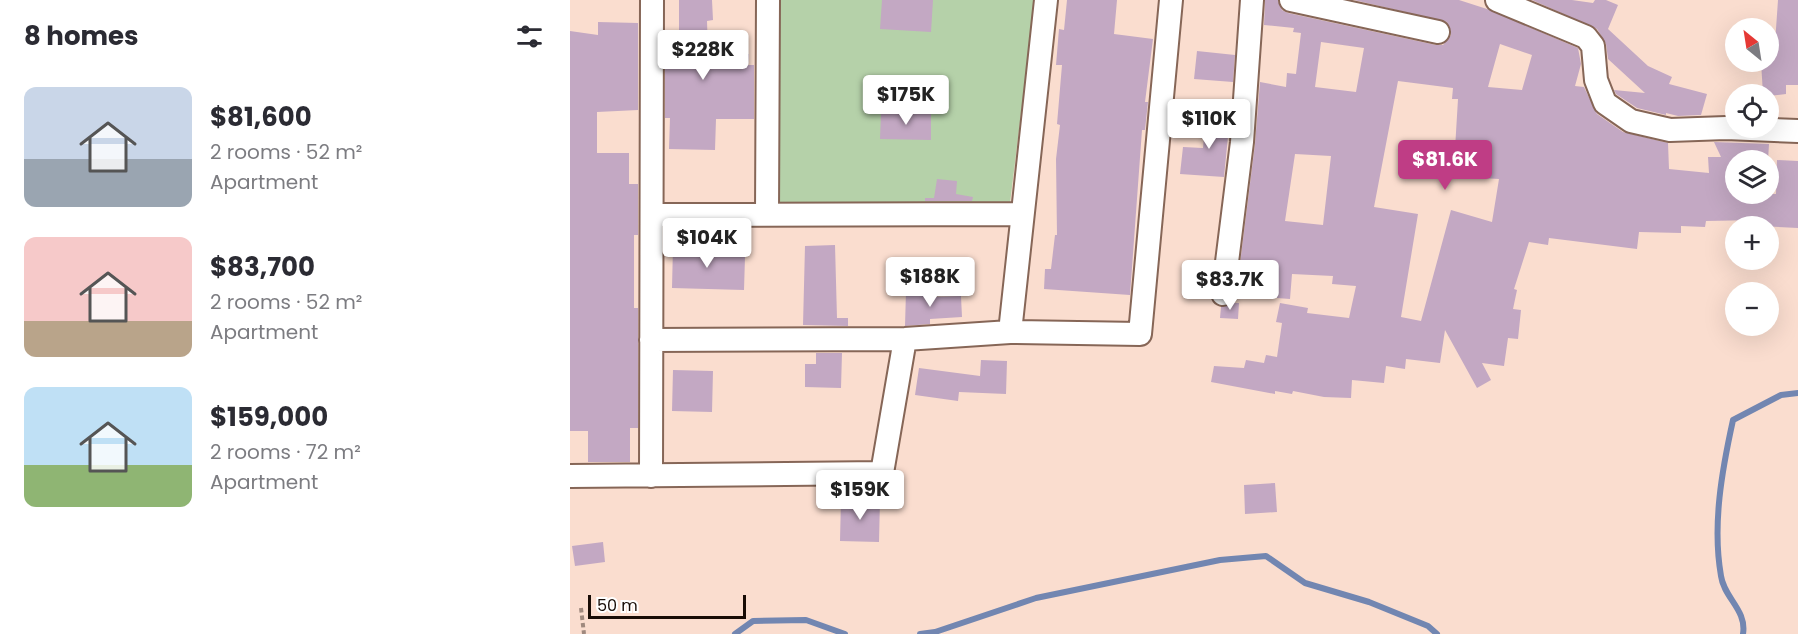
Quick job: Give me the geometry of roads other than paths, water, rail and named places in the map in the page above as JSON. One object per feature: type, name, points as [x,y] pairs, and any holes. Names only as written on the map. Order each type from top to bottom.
[{"type":"street","points":[[651,476],[652,0]]},
{"type":"street","points":[[766,214],[768,0]]},
{"type":"street","points":[[1010,332],[1046,0]]},
{"type":"street","points":[[651,339],[905,339],[1010,332],[1140,334],[1171,0]]},
{"type":"street","points":[[1223,294],[1242,142],[1252,0]]},
{"type":"street","points":[[1291,0],[1438,32]]},
{"type":"street","points":[[1497,0],[1586,37],[1593,46],[1596,80],[1605,103],[1631,121],[1670,130],[1726,128],[1798,131]]},
{"type":"street","points":[[652,215],[1022,214]]},
{"type":"street","points":[[570,477],[882,473],[905,339]]},
{"type":"waterway","points":[[1743,634],[1742,618],[1723,584],[1718,557],[1718,517],[1722,478],[1733,420],[1781,395],[1798,393]]},
{"type":"waterway","points":[[920,634],[935,632],[1036,598],[1220,560],[1266,556],[1305,583],[1369,602],[1428,626],[1437,634]]},
{"type":"waterway","points":[[735,634],[753,621],[806,620],[845,634]]}]
